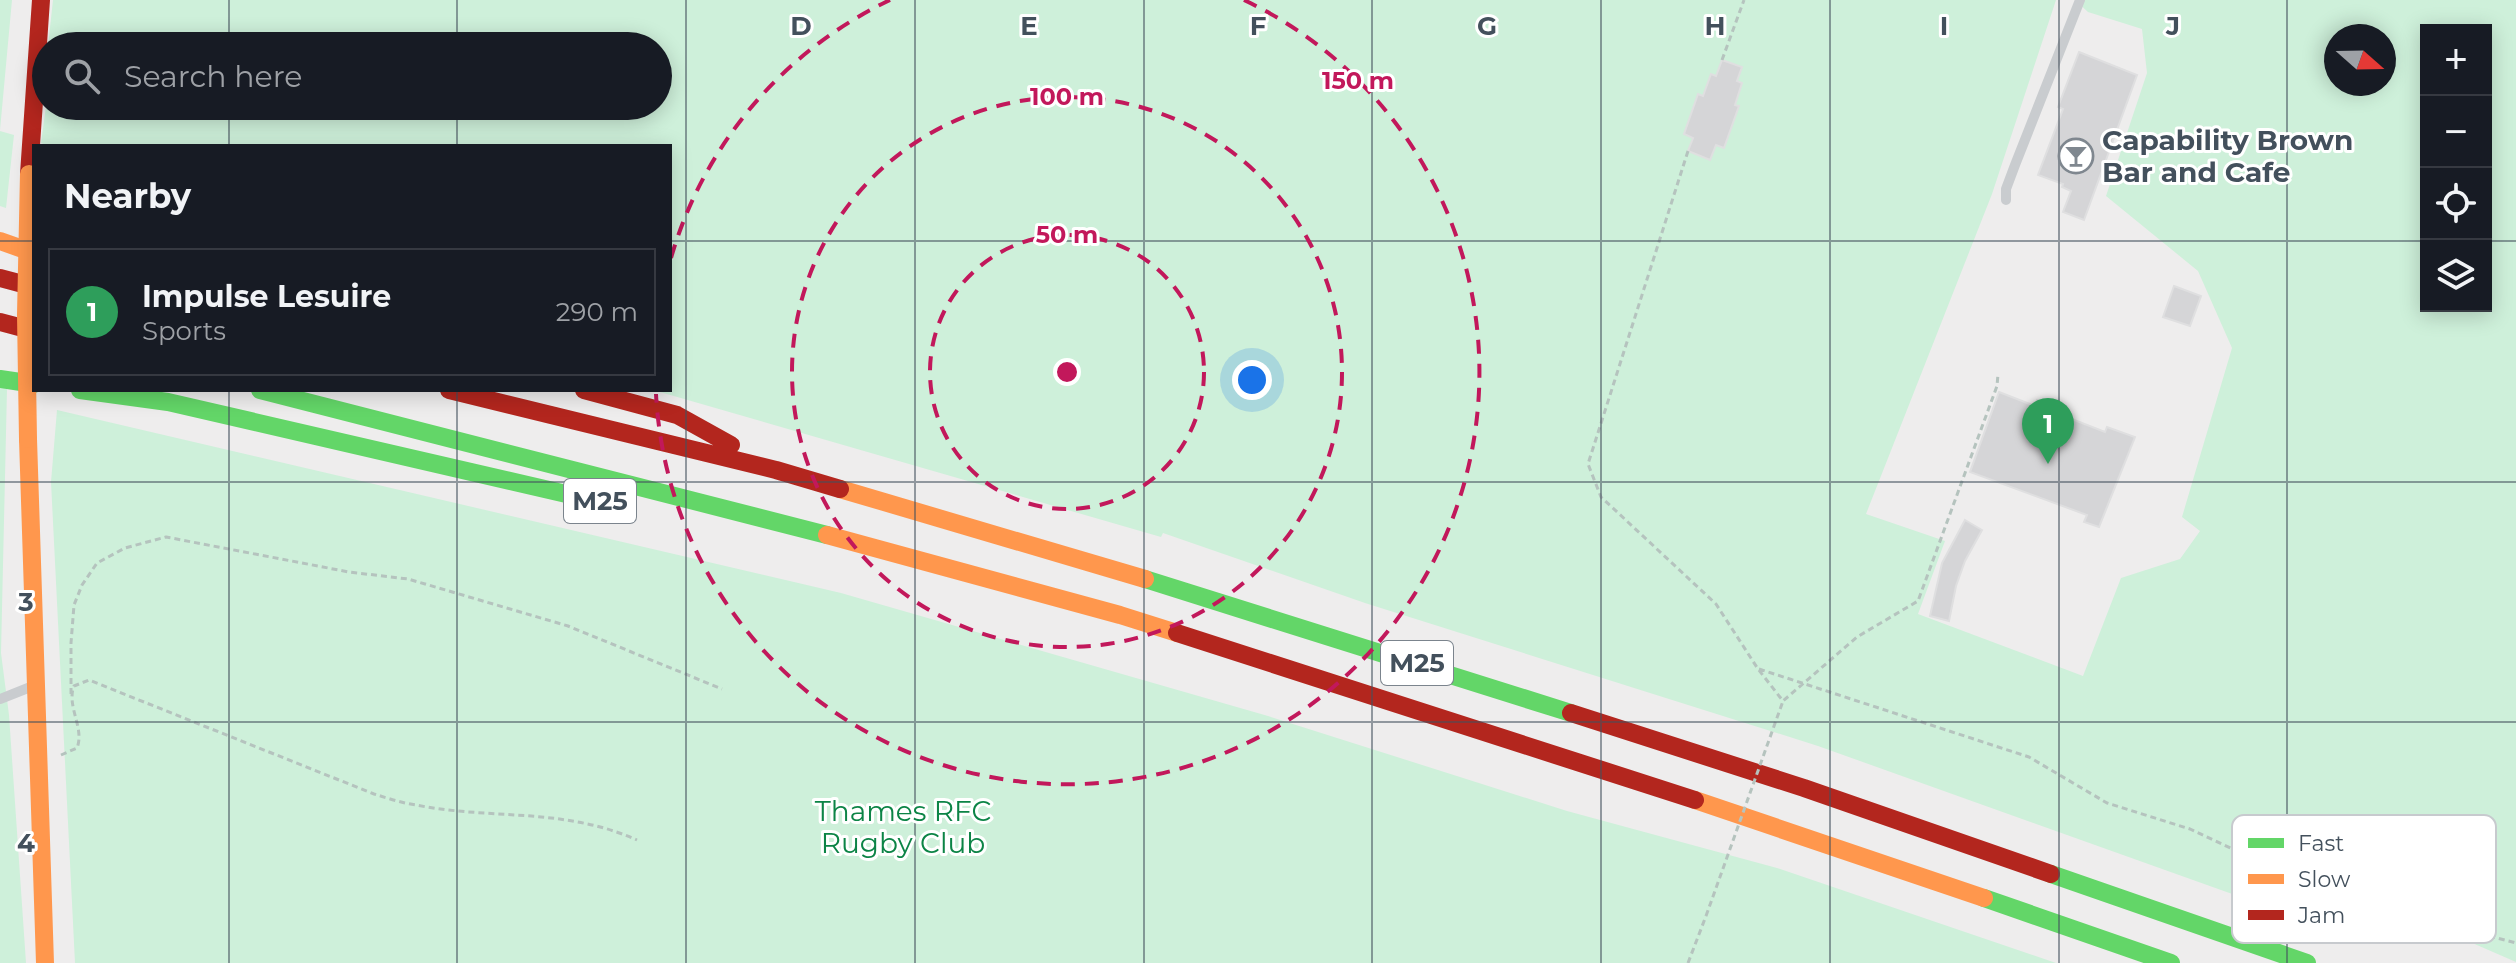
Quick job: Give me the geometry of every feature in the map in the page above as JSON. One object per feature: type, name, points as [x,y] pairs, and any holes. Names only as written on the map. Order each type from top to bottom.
[{"type":"main road","points":[[39,32],[41,0]]},
{"type":"main road","points":[[33,120],[26,315],[45,963]]},
{"type":"main road","points":[[0,227],[32,236]]},
{"type":"main road","points":[[0,241],[32,252]]},
{"type":"main road","points":[[0,278],[32,286]]},
{"type":"main road","points":[[0,322],[32,330]]},
{"type":"main road","points":[[0,360],[32,365]]},
{"type":"main road","points":[[0,379],[32,384]]},
{"type":"main road","name":"M25","points":[[95,392],[168,402],[613,505]]},
{"type":"main road","name":"M25","points":[[259,392],[895,552],[1120,615],[1790,831],[2171,963]]},
{"type":"main road","name":"M25","points":[[458,392],[776,470],[1131,575],[1607,723],[2232,937]]},
{"type":"main road","name":"M25","points":[[475,392],[515,405]]},
{"type":"main road","name":"M25","points":[[591,392],[677,415],[776,470]]},
{"type":"main road","name":"M25","points":[[1175,652],[1449,721]]},
{"type":"main road","name":"M25","points":[[2250,943],[2307,963]]},
{"type":"lane","points":[[2006,200],[2010,177],[2080,0]]},
{"type":"lane","points":[[0,699],[35,685]]},
{"type":"path","points":[[1722,60],[1744,0]]},
{"type":"path","points":[[1688,151],[1588,464],[1601,497],[1716,604],[1783,701]]},
{"type":"path","points":[[1688,963],[1783,701],[1857,637],[1918,601],[1997,386],[1998,374]]},
{"type":"path","points":[[37,756],[63,755],[77,748],[81,739],[69,669],[74,605],[82,585],[97,563],[125,548],[166,537],[349,572],[408,579],[568,626],[722,689]]},
{"type":"path","points":[[1758,669],[2029,757],[2107,803],[2190,829],[2232,849]]},
{"type":"path","points":[[71,694],[78,683],[96,682],[374,794],[417,806],[573,820],[611,828],[637,840]]},
{"type":"path","points":[[2496,938],[2516,943]]},
{"type":"green space","points":[[0,0],[12,0],[0,130]]},
{"type":"green space","points":[[53,0],[2056,0],[1992,194],[1866,514],[1945,541],[1918,614],[2083,676],[2121,578],[2180,559],[2200,531],[2182,517],[2232,348],[2198,271],[2106,196],[2147,73],[2142,29],[2088,12],[2075,0],[2516,0],[2516,962],[2472,943],[2496,943],[2496,815],[2232,815],[2232,894],[1818,746],[1365,603],[1163,533],[1161,537],[660,392],[672,392],[672,144],[43,144],[44,120],[672,120],[672,32],[50,32]]},
{"type":"green space","points":[[0,131],[14,135],[6,208],[0,206]]},
{"type":"green space","points":[[0,387],[7,389],[1,653],[9,715],[26,963],[0,963]]},
{"type":"green space","name":"Thames RFC Rugby Club","points":[[57,410],[841,593],[1268,716],[1567,811],[1777,868],[2056,963],[75,963],[51,482]]},
{"type":"building","name":"Capability Brown Bar and Cafe","points":[[2079,52],[2137,75],[2084,220],[2063,212],[2071,191],[2062,187],[2063,184],[2038,175],[2063,109],[2058,107]]},
{"type":"building","points":[[1722,60],[1742,67],[1737,81],[1742,83],[1735,105],[1739,106],[1724,148],[1716,145],[1710,160],[1688,151],[1693,138],[1684,134],[1698,94],[1703,96],[1711,74],[1716,76]]},
{"type":"building","points":[[2174,286],[2201,296],[2190,326],[2163,317]]},
{"type":"building","points":[[1999,392],[2035,406],[2037,400],[2066,411],[2064,416],[2105,432],[2107,427],[2135,437],[2099,527],[2084,522],[2087,515],[1970,472]]},
{"type":"building","points":[[1965,520],[1982,530],[1965,561],[1949,621],[1930,616],[1942,563]]},
{"type":"traffic: fast","points":[[0,379],[32,384]]},
{"type":"traffic: fast","points":[[95,392],[168,402],[588,499]]},
{"type":"traffic: fast","points":[[268,392],[827,535]]},
{"type":"traffic: fast","points":[[1145,579],[1571,713]]},
{"type":"traffic: fast","points":[[2051,874],[2232,937]]},
{"type":"traffic: fast","points":[[1984,898],[2171,963]]},
{"type":"traffic: fast","points":[[2249,943],[2307,963]]},
{"type":"traffic: slow","points":[[28,439],[26,315],[29,174]]},
{"type":"traffic: slow","points":[[0,241],[32,252]]},
{"type":"traffic: slow","points":[[28,439],[45,963]]},
{"type":"traffic: slow","points":[[840,489],[1145,579]]},
{"type":"traffic: slow","points":[[827,535],[1177,633]]},
{"type":"traffic: slow","points":[[1695,800],[1984,898]]},
{"type":"traffic: jam","points":[[39,32],[41,0]]},
{"type":"traffic: jam","points":[[29,174],[33,120]]},
{"type":"traffic: jam","points":[[0,278],[32,286]]},
{"type":"traffic: jam","points":[[0,322],[32,330]]},
{"type":"traffic: jam","points":[[457,392],[776,470],[840,489]]},
{"type":"traffic: jam","points":[[591,392],[677,415],[731,445]]},
{"type":"traffic: jam","points":[[1177,633],[1695,800]]},
{"type":"traffic: jam","points":[[1571,713],[1804,788],[2051,874]]},
{"type":"place","name":"Capability Brown Bar and Cafe","points":[[2076,156]]},
{"type":"place","name":"Impulse Lesuire","points":[[2048,464]]}]
